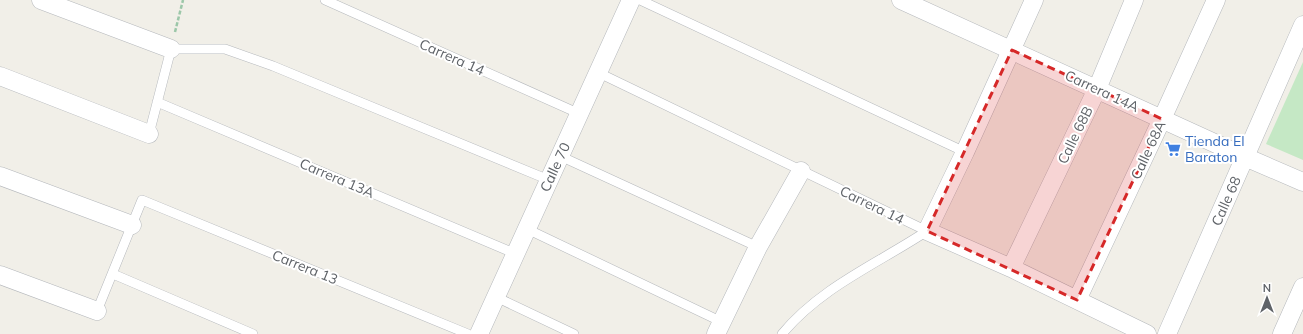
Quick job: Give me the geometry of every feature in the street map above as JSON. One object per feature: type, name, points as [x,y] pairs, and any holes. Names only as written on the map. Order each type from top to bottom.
[{"type":"street","points":[[41,0],[171,48]]},
{"type":"street","name":"Calle 70","points":[[479,334],[631,0]]},
{"type":"street","name":"Carrera 14A","points":[[901,0],[1162,120],[1303,182]]},
{"type":"street","points":[[927,231],[965,152],[1034,0]]},
{"type":"street","name":"Calle 68B","points":[[1011,268],[1097,89],[1134,0]]},
{"type":"street","name":"Calle 68A","points":[[1077,300],[1162,120],[1216,0]]},
{"type":"street","name":"Calle 68","points":[[1167,334],[1303,25]]},
{"type":"street","points":[[0,76],[149,134]]},
{"type":"street","points":[[719,328],[758,247],[801,171]]},
{"type":"street","points":[[0,176],[132,225]]},
{"type":"street","name":"Carrera 14","points":[[927,231],[1011,268],[1147,334]]},
{"type":"street","points":[[0,275],[97,311]]},
{"type":"street","points":[[1282,334],[1303,287]]},
{"type":"lane","name":"Carrera 14","points":[[325,0],[580,114]]},
{"type":"lane","points":[[640,0],[965,152]]},
{"type":"lane","points":[[149,134],[171,48],[225,49],[273,66],[549,180]]},
{"type":"lane","name":"Carrera 14","points":[[599,73],[927,231]]},
{"type":"lane","name":"Carrera 13A","points":[[158,102],[516,254]]},
{"type":"lane","points":[[560,156],[758,247]]},
{"type":"lane","name":"Carrera 13","points":[[132,225],[142,200],[468,334]]},
{"type":"lane","points":[[97,311],[132,225]]},
{"type":"lane","points":[[527,229],[719,328]]},
{"type":"lane","points":[[782,334],[795,318],[826,293],[927,231]]},
{"type":"lane","points":[[113,274],[253,334]]},
{"type":"lane","points":[[496,297],[574,334]]},
{"type":"path","points":[[171,48],[183,0]]},
{"type":"highlighted area","points":[[1012,50],[1162,119],[1077,300],[927,231]]},
{"type":"green space","points":[[1303,62],[1303,160],[1266,144]]},
{"type":"place","name":"Tienda El Baraton","points":[[1173,149]]}]
